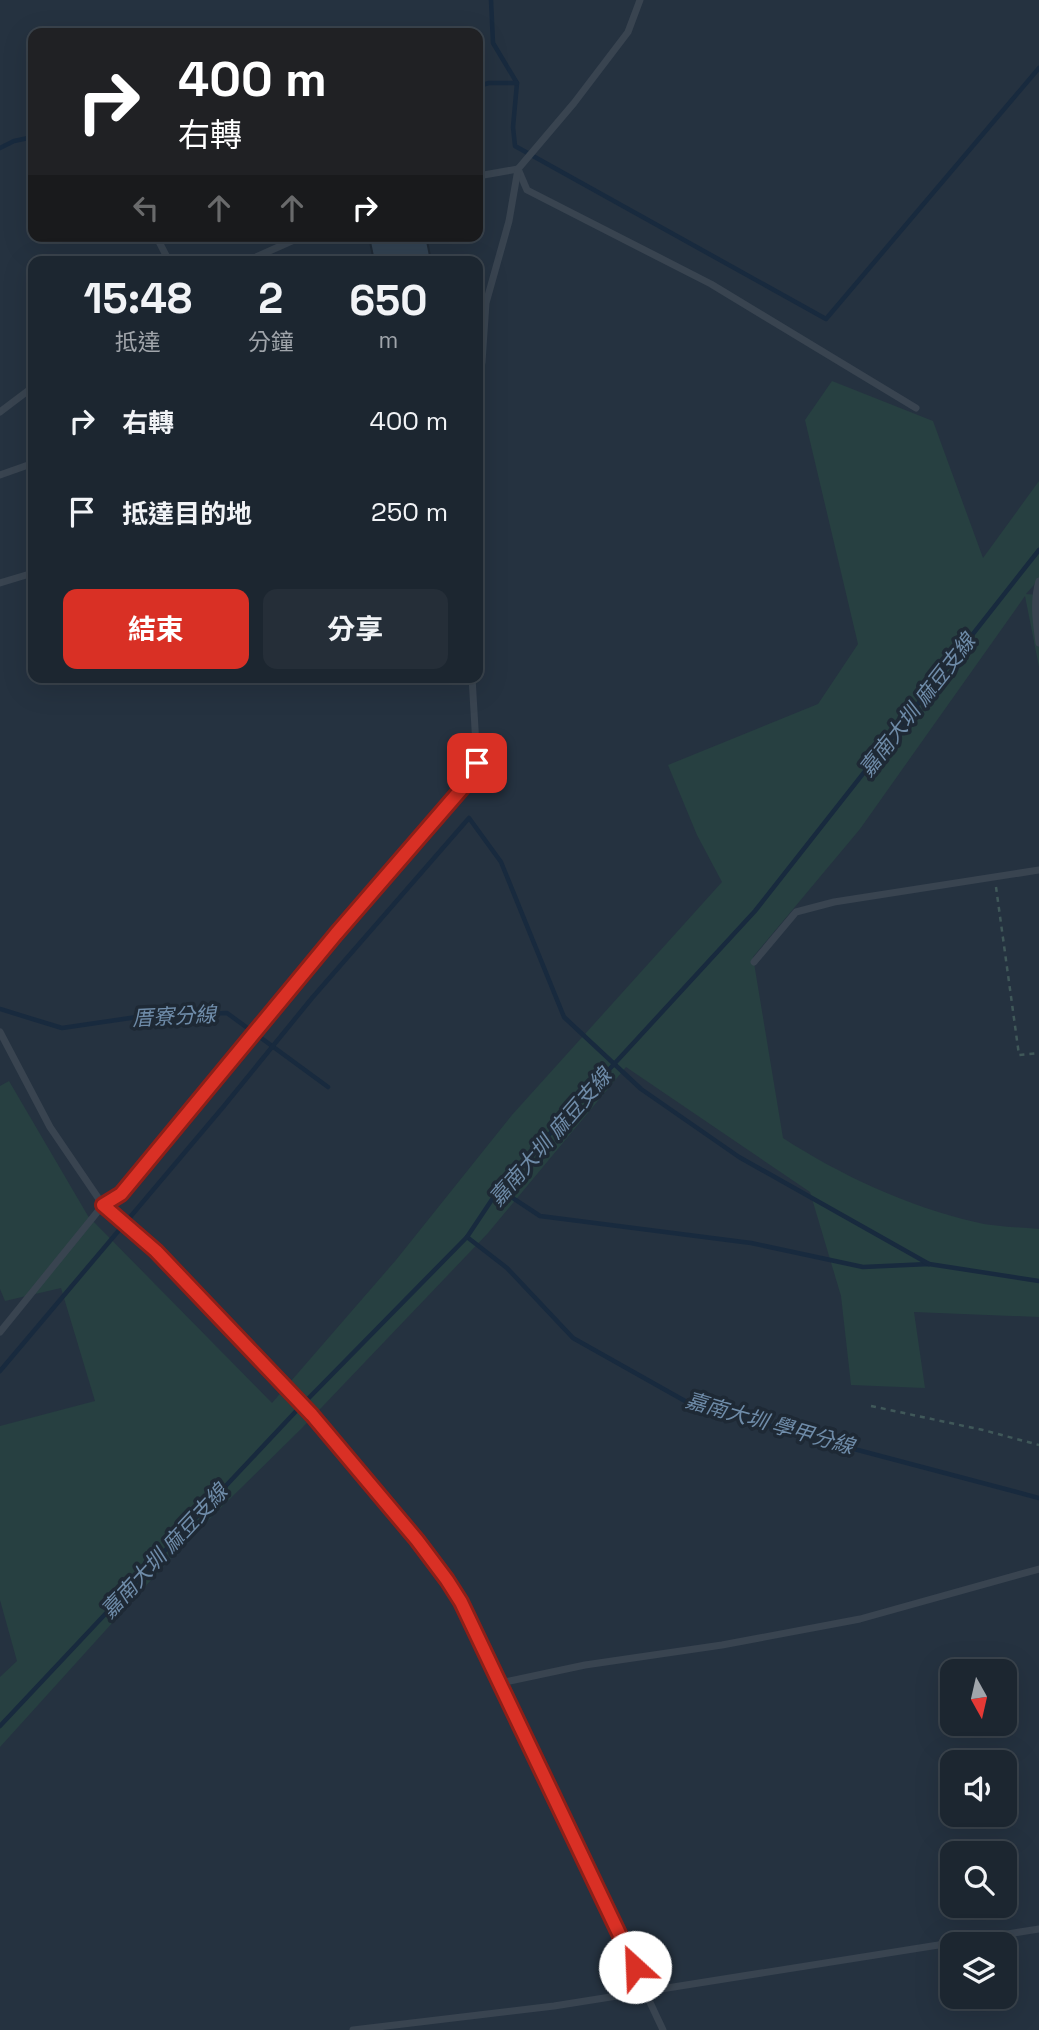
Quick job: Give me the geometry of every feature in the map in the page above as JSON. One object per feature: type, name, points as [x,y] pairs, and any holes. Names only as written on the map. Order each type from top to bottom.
[{"type":"lane","points":[[483,347],[486,303],[509,221],[518,169],[574,103],[628,32],[640,0]]},
{"type":"lane","points":[[483,175],[518,169]]},
{"type":"lane","points":[[518,169],[527,190],[711,284],[916,408]]},
{"type":"lane","points":[[258,256],[290,242]]},
{"type":"lane","points":[[0,412],[28,391]]},
{"type":"lane","points":[[0,475],[28,465]]},
{"type":"lane","points":[[0,583],[28,575]]},
{"type":"lane","points":[[1039,581],[1035,595],[1035,619],[1039,643]]},
{"type":"lane","points":[[0,1332],[103,1205],[121,1194],[336,934],[471,778],[477,763],[472,683]]},
{"type":"lane","points":[[754,962],[796,912],[834,902],[1039,870]]},
{"type":"lane","points":[[0,1032],[50,1127],[103,1205],[156,1251],[312,1415],[417,1540],[461,1602],[663,2030]]},
{"type":"lane","points":[[500,1684],[584,1665],[722,1645],[860,1619],[1039,1569]]},
{"type":"lane","points":[[353,2030],[554,2006],[1039,1929]]},
{"type":"path","points":[[994,877],[1019,1055],[1039,1053]]},
{"type":"path","points":[[871,1406],[1039,1444]]},
{"type":"green space","points":[[832,381],[933,421],[983,558],[1039,481],[1039,579],[1026,594],[1039,595],[1039,667],[1025,596],[860,829],[753,957],[783,1138],[851,1177],[925,1208],[983,1224],[1039,1229],[1039,1317],[914,1312],[925,1388],[851,1385],[841,1296],[810,1192],[626,1067],[488,1233],[302,1428],[180,1548],[0,1747],[0,1677],[17,1661],[0,1600],[0,1426],[95,1401],[61,1288],[5,1301],[0,1289],[0,1086],[9,1081],[88,1216],[272,1403],[396,1260],[512,1115],[722,882],[697,835],[668,765],[818,704],[858,644],[805,420]]},
{"type":"building","points":[[370,242],[427,242],[430,256],[373,256]]},
{"type":"waterway","points":[[491,0],[493,43],[517,83],[513,127],[515,146],[826,319],[1039,68]]},
{"type":"waterway","points":[[483,85],[517,83]]},
{"type":"waterway","points":[[0,148],[28,138]]},
{"type":"waterway","name":"嘉南大圳 麻豆支線","points":[[0,1726],[299,1408],[467,1237],[499,1189],[755,911],[1039,550]]},
{"type":"waterway","points":[[0,1371],[312,998],[469,818],[501,862],[564,1017],[641,1089],[739,1157],[929,1264]]},
{"type":"waterway","name":"厝寮分線","points":[[0,1009],[62,1028],[137,1017],[227,1013],[328,1087]]},
{"type":"waterway","points":[[499,1189],[540,1216],[751,1243],[863,1267],[929,1264],[1039,1281]]},
{"type":"waterway","name":"嘉南大圳 學甲分線","points":[[467,1237],[507,1268],[573,1338],[685,1401],[786,1431],[1039,1498]]},
{"type":"route","points":[[477,763],[471,778],[336,934],[121,1194],[103,1205],[156,1251],[312,1415],[417,1540],[447,1580],[461,1602],[635,1967]]}]
